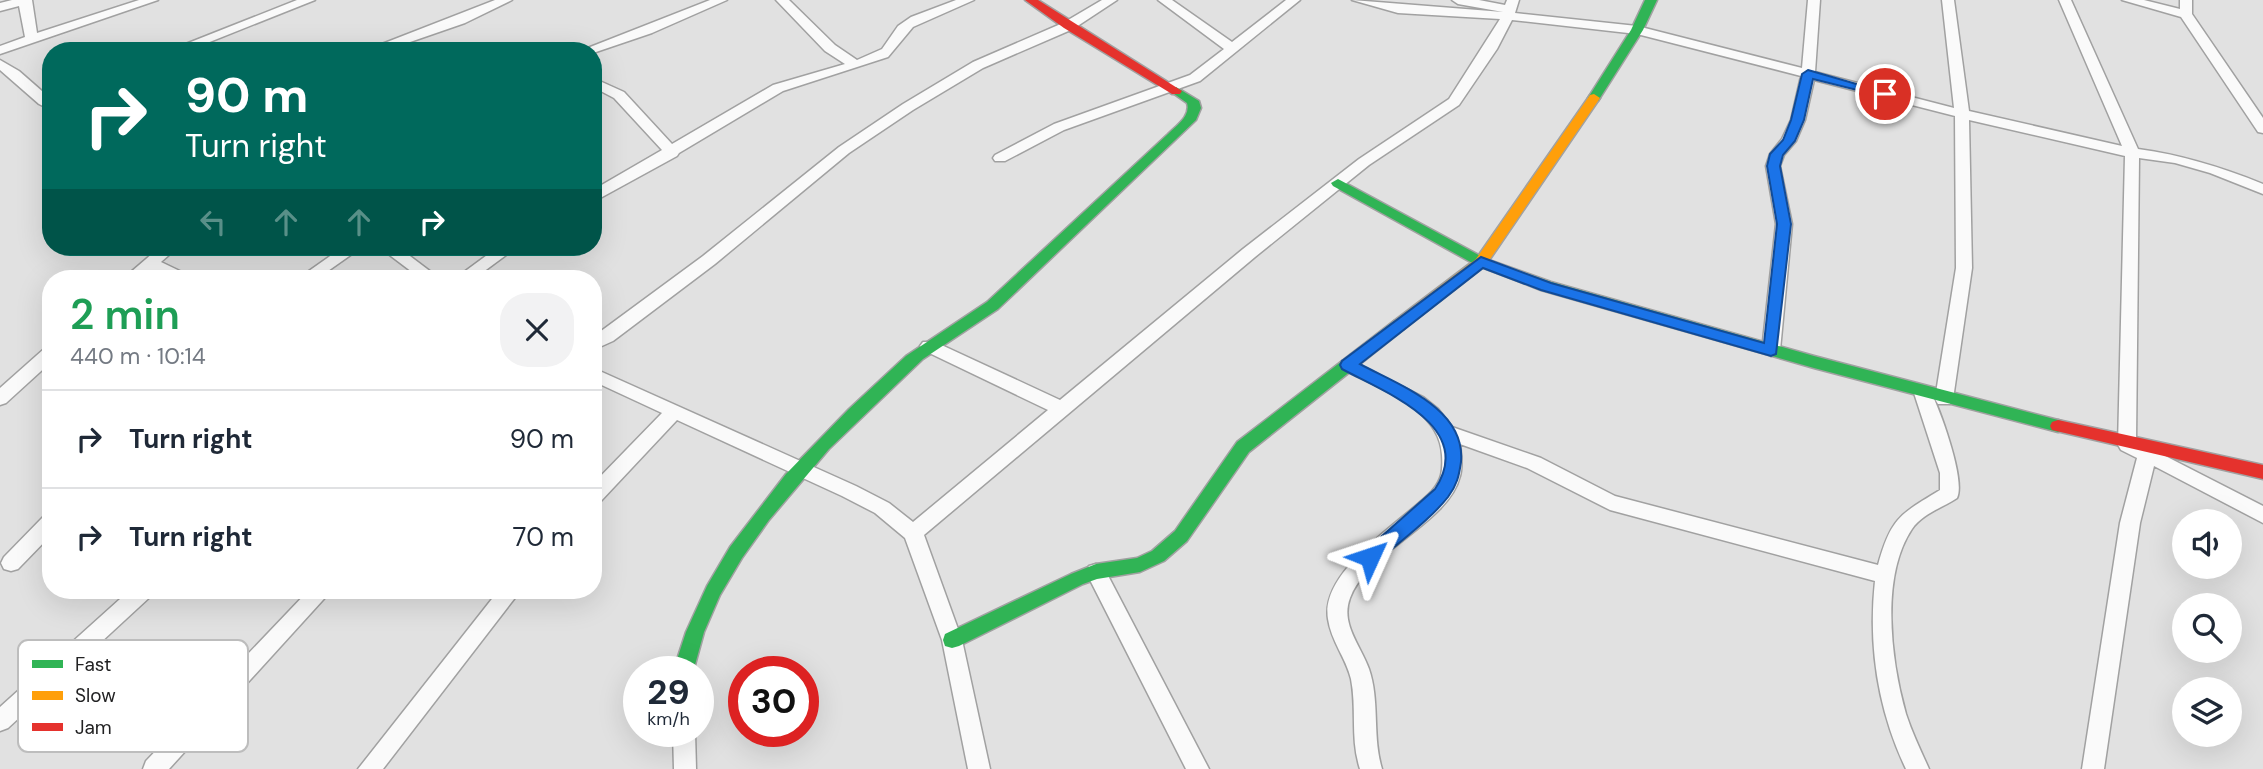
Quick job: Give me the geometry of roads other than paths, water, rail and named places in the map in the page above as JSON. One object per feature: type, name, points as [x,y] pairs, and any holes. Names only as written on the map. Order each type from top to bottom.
[{"type":"street","points":[[0,7],[25,0],[32,40]]},
{"type":"street","points":[[0,50],[152,0]]},
{"type":"street","points":[[198,42],[309,0]]},
{"type":"street","points":[[396,42],[506,0]]},
{"type":"street","points":[[602,45],[721,0]]},
{"type":"street","points":[[782,0],[830,48],[855,65]]},
{"type":"street","points":[[602,192],[778,88],[855,65],[889,51],[904,28],[912,22],[968,0]]},
{"type":"street","points":[[687,656],[705,608],[734,556],[797,470],[865,403],[929,346],[953,334],[988,310],[1025,272],[1179,133],[1192,117],[1195,108],[1193,101],[1068,26],[1031,0]]},
{"type":"street","points":[[602,340],[709,260],[844,150],[978,65],[1068,26],[1111,0]]},
{"type":"street","points":[[1164,0],[1233,49]]},
{"type":"street","points":[[1000,158],[1059,127],[1195,78],[1294,0]]},
{"type":"street","points":[[1358,0],[1398,9],[1510,9]]},
{"type":"street","points":[[1458,0],[1553,19],[1637,30],[1962,114],[2132,153],[2186,161],[2263,188]]},
{"type":"street","points":[[952,640],[1096,572],[1140,565],[1158,556],[1181,536],[1243,447],[1481,262],[1637,30],[1651,0]]},
{"type":"street","points":[[1771,350],[1784,224],[1773,166],[1777,154],[1789,141],[1798,120],[1808,74],[1814,0]]},
{"type":"street","points":[[1944,399],[1964,268],[1962,114],[1948,0]]},
{"type":"street","points":[[2065,0],[2132,153],[2127,445]]},
{"type":"street","points":[[2128,0],[2186,7],[2263,129]]},
{"type":"street","points":[[913,533],[1060,408],[1338,183],[1372,156],[1454,102],[1510,9]]},
{"type":"street","points":[[0,64],[42,96]]},
{"type":"street","points":[[602,86],[619,95],[672,153]]},
{"type":"street","points":[[1338,183],[1481,262],[1546,286],[1944,399],[2127,445],[2263,472]]},
{"type":"street","points":[[142,270],[159,256]]},
{"type":"street","points":[[318,270],[340,256]]},
{"type":"street","points":[[400,256],[420,270]]},
{"type":"street","points":[[476,270],[496,256]]},
{"type":"street","points":[[149,264],[162,270]]},
{"type":"street","points":[[929,346],[1060,408]]},
{"type":"street","points":[[0,398],[42,360]]},
{"type":"street","points":[[1348,365],[1417,402],[1437,418],[1448,433],[1453,454],[1451,479],[1441,494],[1370,557],[1347,584],[1338,602],[1338,621],[1342,637],[1359,670],[1363,695],[1363,743],[1371,769]]},
{"type":"street","points":[[602,378],[882,508],[913,533],[952,640],[979,769]]},
{"type":"street","points":[[1918,769],[1900,730],[1888,683],[1881,627],[1885,575],[1906,522],[1922,509],[1951,493],[1950,474],[1923,393]]},
{"type":"street","points":[[602,488],[674,412]]},
{"type":"street","points":[[1448,433],[1534,463],[1610,502],[1885,575]]},
{"type":"street","points":[[2127,445],[2263,515]]},
{"type":"street","points":[[2093,769],[2130,523],[2147,455]]},
{"type":"street","points":[[11,563],[42,531]]},
{"type":"street","points":[[1096,572],[1198,769]]},
{"type":"street","points":[[89,640],[134,599]]},
{"type":"street","points":[[248,669],[314,599]]},
{"type":"street","points":[[374,767],[505,599]]},
{"type":"street","points":[[0,721],[18,705]]},
{"type":"street","points":[[684,747],[685,769]]},
{"type":"street","points":[[154,769],[170,752]]}]
